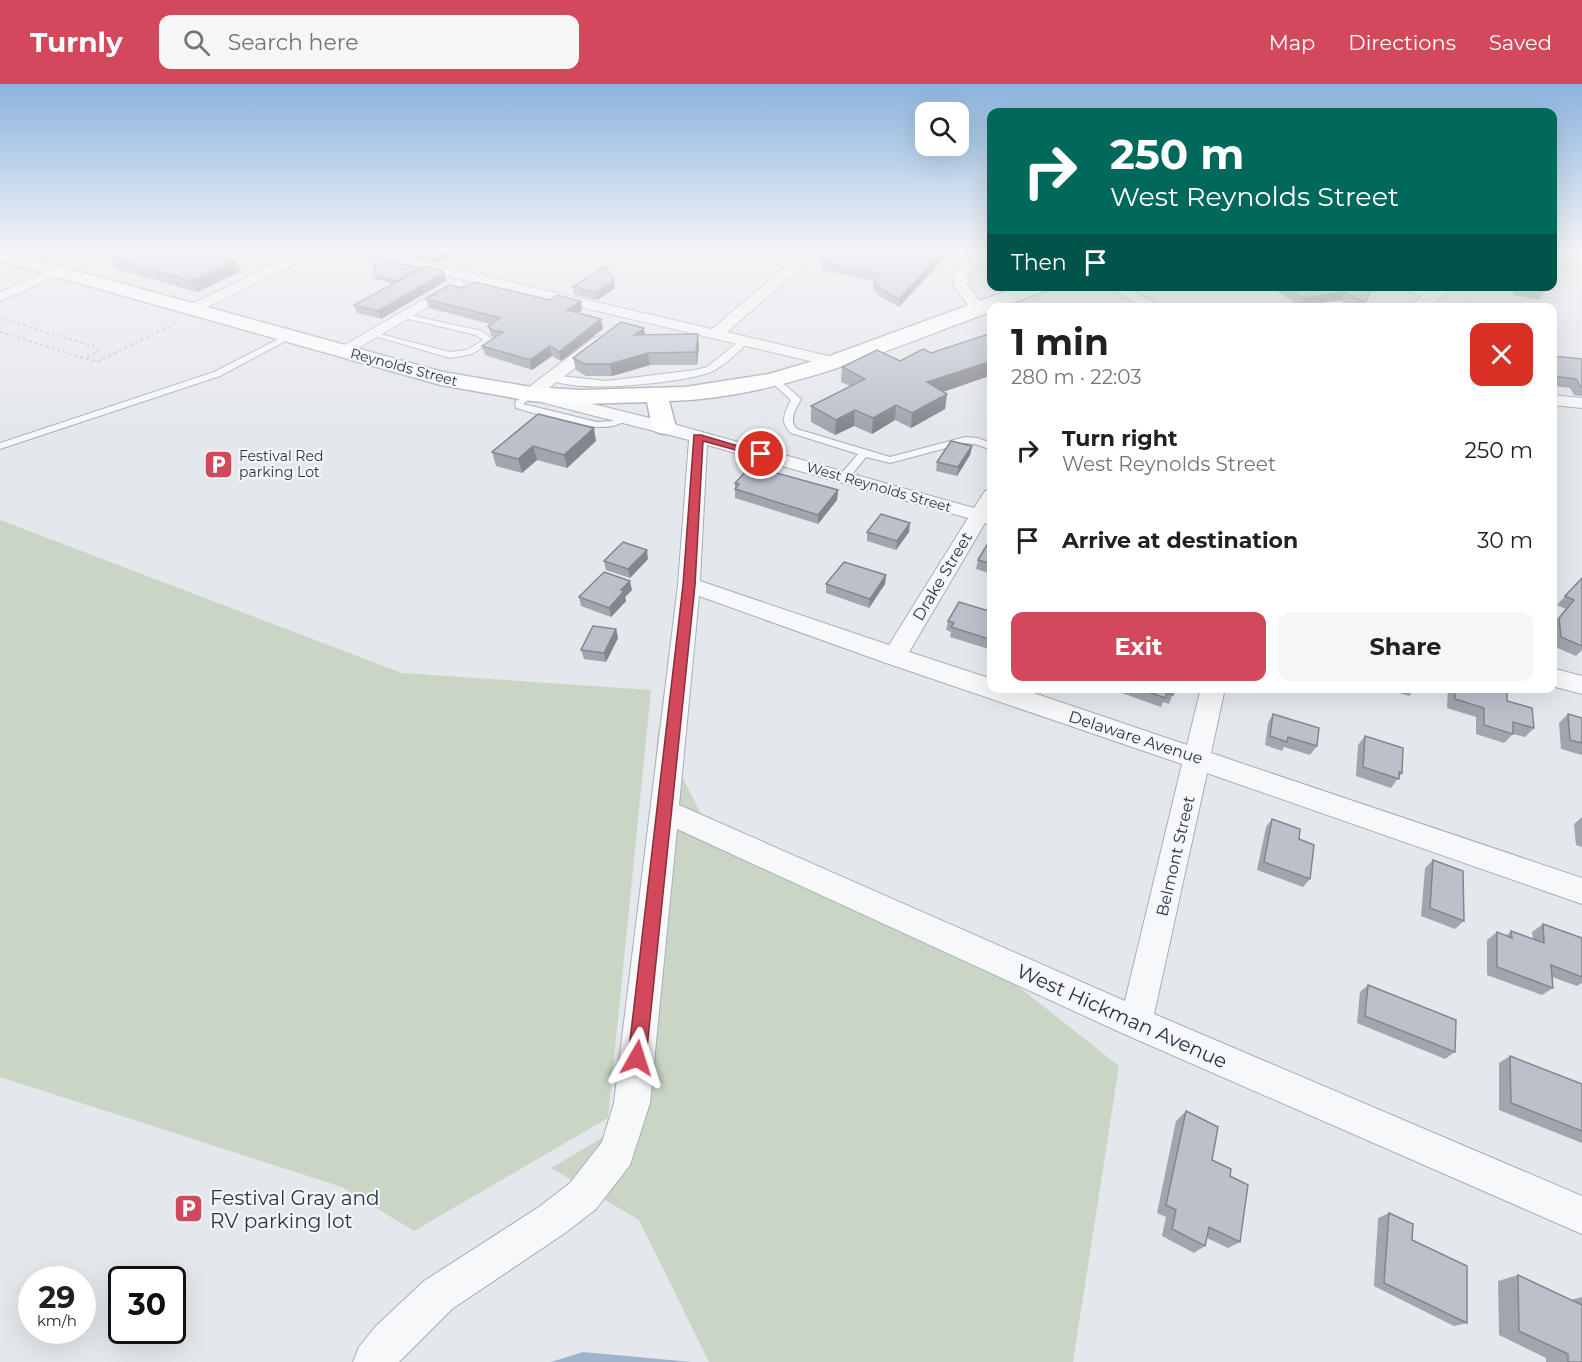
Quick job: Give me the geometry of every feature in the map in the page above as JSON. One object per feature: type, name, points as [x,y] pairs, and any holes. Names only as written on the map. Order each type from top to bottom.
[{"type":"main road","name":"Reynolds Street","points":[[194,310],[441,378],[531,394],[582,397],[657,396],[728,388],[773,379],[835,362],[974,310]]},
{"type":"main road","points":[[657,396],[664,427]]},
{"type":"street","points":[[342,351],[412,310]]},
{"type":"street","points":[[610,310],[835,362]]},
{"type":"street","points":[[716,333],[744,310]]},
{"type":"street","points":[[531,394],[634,315]]},
{"type":"street","name":"Reynolds Street","points":[[531,394],[698,437]]},
{"type":"street","points":[[1557,401],[1582,404]]},
{"type":"street","points":[[374,1362],[389,1341],[438,1295],[552,1220],[584,1196],[617,1152],[632,1103],[689,585],[698,437]]},
{"type":"street","name":"West Reynolds Street","points":[[698,437],[985,517]]},
{"type":"street","name":"Drake Street","points":[[894,657],[985,517]]},
{"type":"street","name":"Delaware Avenue","points":[[689,585],[987,688]]},
{"type":"street","points":[[1557,678],[1582,685]]},
{"type":"street","name":"Delaware Avenue","points":[[1003,693],[1197,757],[1582,891]]},
{"type":"street","name":"Belmont Street","points":[[1136,1023],[1213,693]]},
{"type":"street","name":"West Hickman Avenue","points":[[665,811],[1136,1023],[1582,1215]]},
{"type":"lane","points":[[372,333],[450,355],[469,352],[489,340],[479,333],[403,315]]},
{"type":"lane","points":[[0,446],[217,374],[291,336]]},
{"type":"lane","points":[[552,378],[591,385],[611,385],[696,373],[710,369],[746,340]]},
{"type":"lane","points":[[773,379],[796,399],[788,416],[789,426],[794,431],[864,453],[890,460],[965,440],[987,445]]},
{"type":"lane","points":[[844,477],[864,453]]},
{"type":"path","points":[[0,318],[96,347],[98,351],[85,358]]},
{"type":"path","points":[[0,332],[97,362],[179,321],[168,318]]},
{"type":"green space","points":[[0,520],[402,673],[651,690],[608,1118],[414,1231],[342,1187],[0,1077]]},
{"type":"green space","points":[[658,729],[703,818],[962,942],[1119,1066],[1073,1362],[709,1362],[639,1220],[551,1168],[612,1132],[623,1116]]},
{"type":"water","points":[[583,1352],[692,1362],[551,1362]]},
{"type":"building","points":[[467,310],[568,310],[601,319],[559,352],[550,346],[530,360],[482,346],[503,332],[492,330],[488,326],[500,318]]},
{"type":"building","points":[[621,322],[644,328],[634,335],[698,334],[696,352],[648,353],[610,364],[584,364],[573,358]]},
{"type":"building","points":[[987,335],[987,363],[927,382],[947,394],[912,413],[896,405],[873,418],[855,410],[836,420],[811,406],[865,379],[842,367],[877,350],[900,361],[923,349],[931,353]]},
{"type":"building","points":[[1557,356],[1582,359],[1582,387],[1576,379],[1557,377]]},
{"type":"building","points":[[538,414],[594,428],[564,455],[533,446],[518,459],[492,452]]},
{"type":"building","points":[[951,441],[972,446],[958,467],[937,462]]},
{"type":"building","points":[[751,466],[838,490],[818,515],[735,489],[739,484],[735,483]]},
{"type":"building","points":[[881,514],[910,523],[897,541],[867,532]]},
{"type":"building","points":[[623,542],[647,550],[628,569],[604,561]]},
{"type":"building","points":[[987,545],[987,563],[978,560]]},
{"type":"building","points":[[844,562],[886,575],[870,599],[826,584]]},
{"type":"building","points":[[604,572],[630,581],[609,608],[579,597]]},
{"type":"building","points":[[1582,578],[1582,646],[1561,637],[1559,618],[1574,600],[1565,596]]},
{"type":"building","points":[[959,602],[987,610],[987,638],[951,627],[954,623],[948,621]]},
{"type":"building","points":[[593,626],[616,629],[604,653],[581,650]]},
{"type":"building","points":[[1152,693],[1167,693],[1165,698]]},
{"type":"building","points":[[1455,693],[1507,693],[1507,701],[1532,708],[1534,728],[1513,722],[1513,734],[1484,725],[1484,708],[1455,699]]},
{"type":"building","points":[[1273,714],[1319,728],[1317,746],[1288,737],[1287,742],[1270,736]]},
{"type":"building","points":[[1568,714],[1582,718],[1582,743],[1570,740]]},
{"type":"building","points":[[1365,736],[1403,748],[1402,773],[1399,772],[1399,779],[1363,767]]},
{"type":"building","points":[[1272,819],[1300,829],[1299,839],[1314,845],[1310,879],[1264,862]]},
{"type":"building","points":[[1433,860],[1463,871],[1464,921],[1430,908]]},
{"type":"building","points":[[1543,924],[1582,938],[1582,977],[1551,965],[1553,988],[1497,967],[1497,932],[1512,938],[1511,931],[1544,943]]},
{"type":"building","points":[[1368,985],[1456,1020],[1455,1052],[1365,1016]]},
{"type":"building","points":[[1510,1056],[1582,1084],[1582,1131],[1511,1103]]},
{"type":"building","points":[[1186,1111],[1218,1127],[1212,1160],[1231,1169],[1230,1176],[1248,1185],[1240,1242],[1209,1227],[1205,1246],[1172,1229],[1176,1210],[1166,1205]]},
{"type":"building","points":[[1389,1213],[1413,1224],[1412,1240],[1467,1266],[1467,1323],[1384,1283]]},
{"type":"building","points":[[1518,1275],[1582,1305],[1582,1362],[1568,1362],[1568,1354],[1519,1331]]},
{"type":"place","name":"Festival Red parking Lot","points":[[218,464]]},
{"type":"place","name":"Festival Gray and RV parking lot","points":[[189,1209]]},
{"type":"route","points":[[637,1058],[689,585],[698,437],[761,454]]}]
